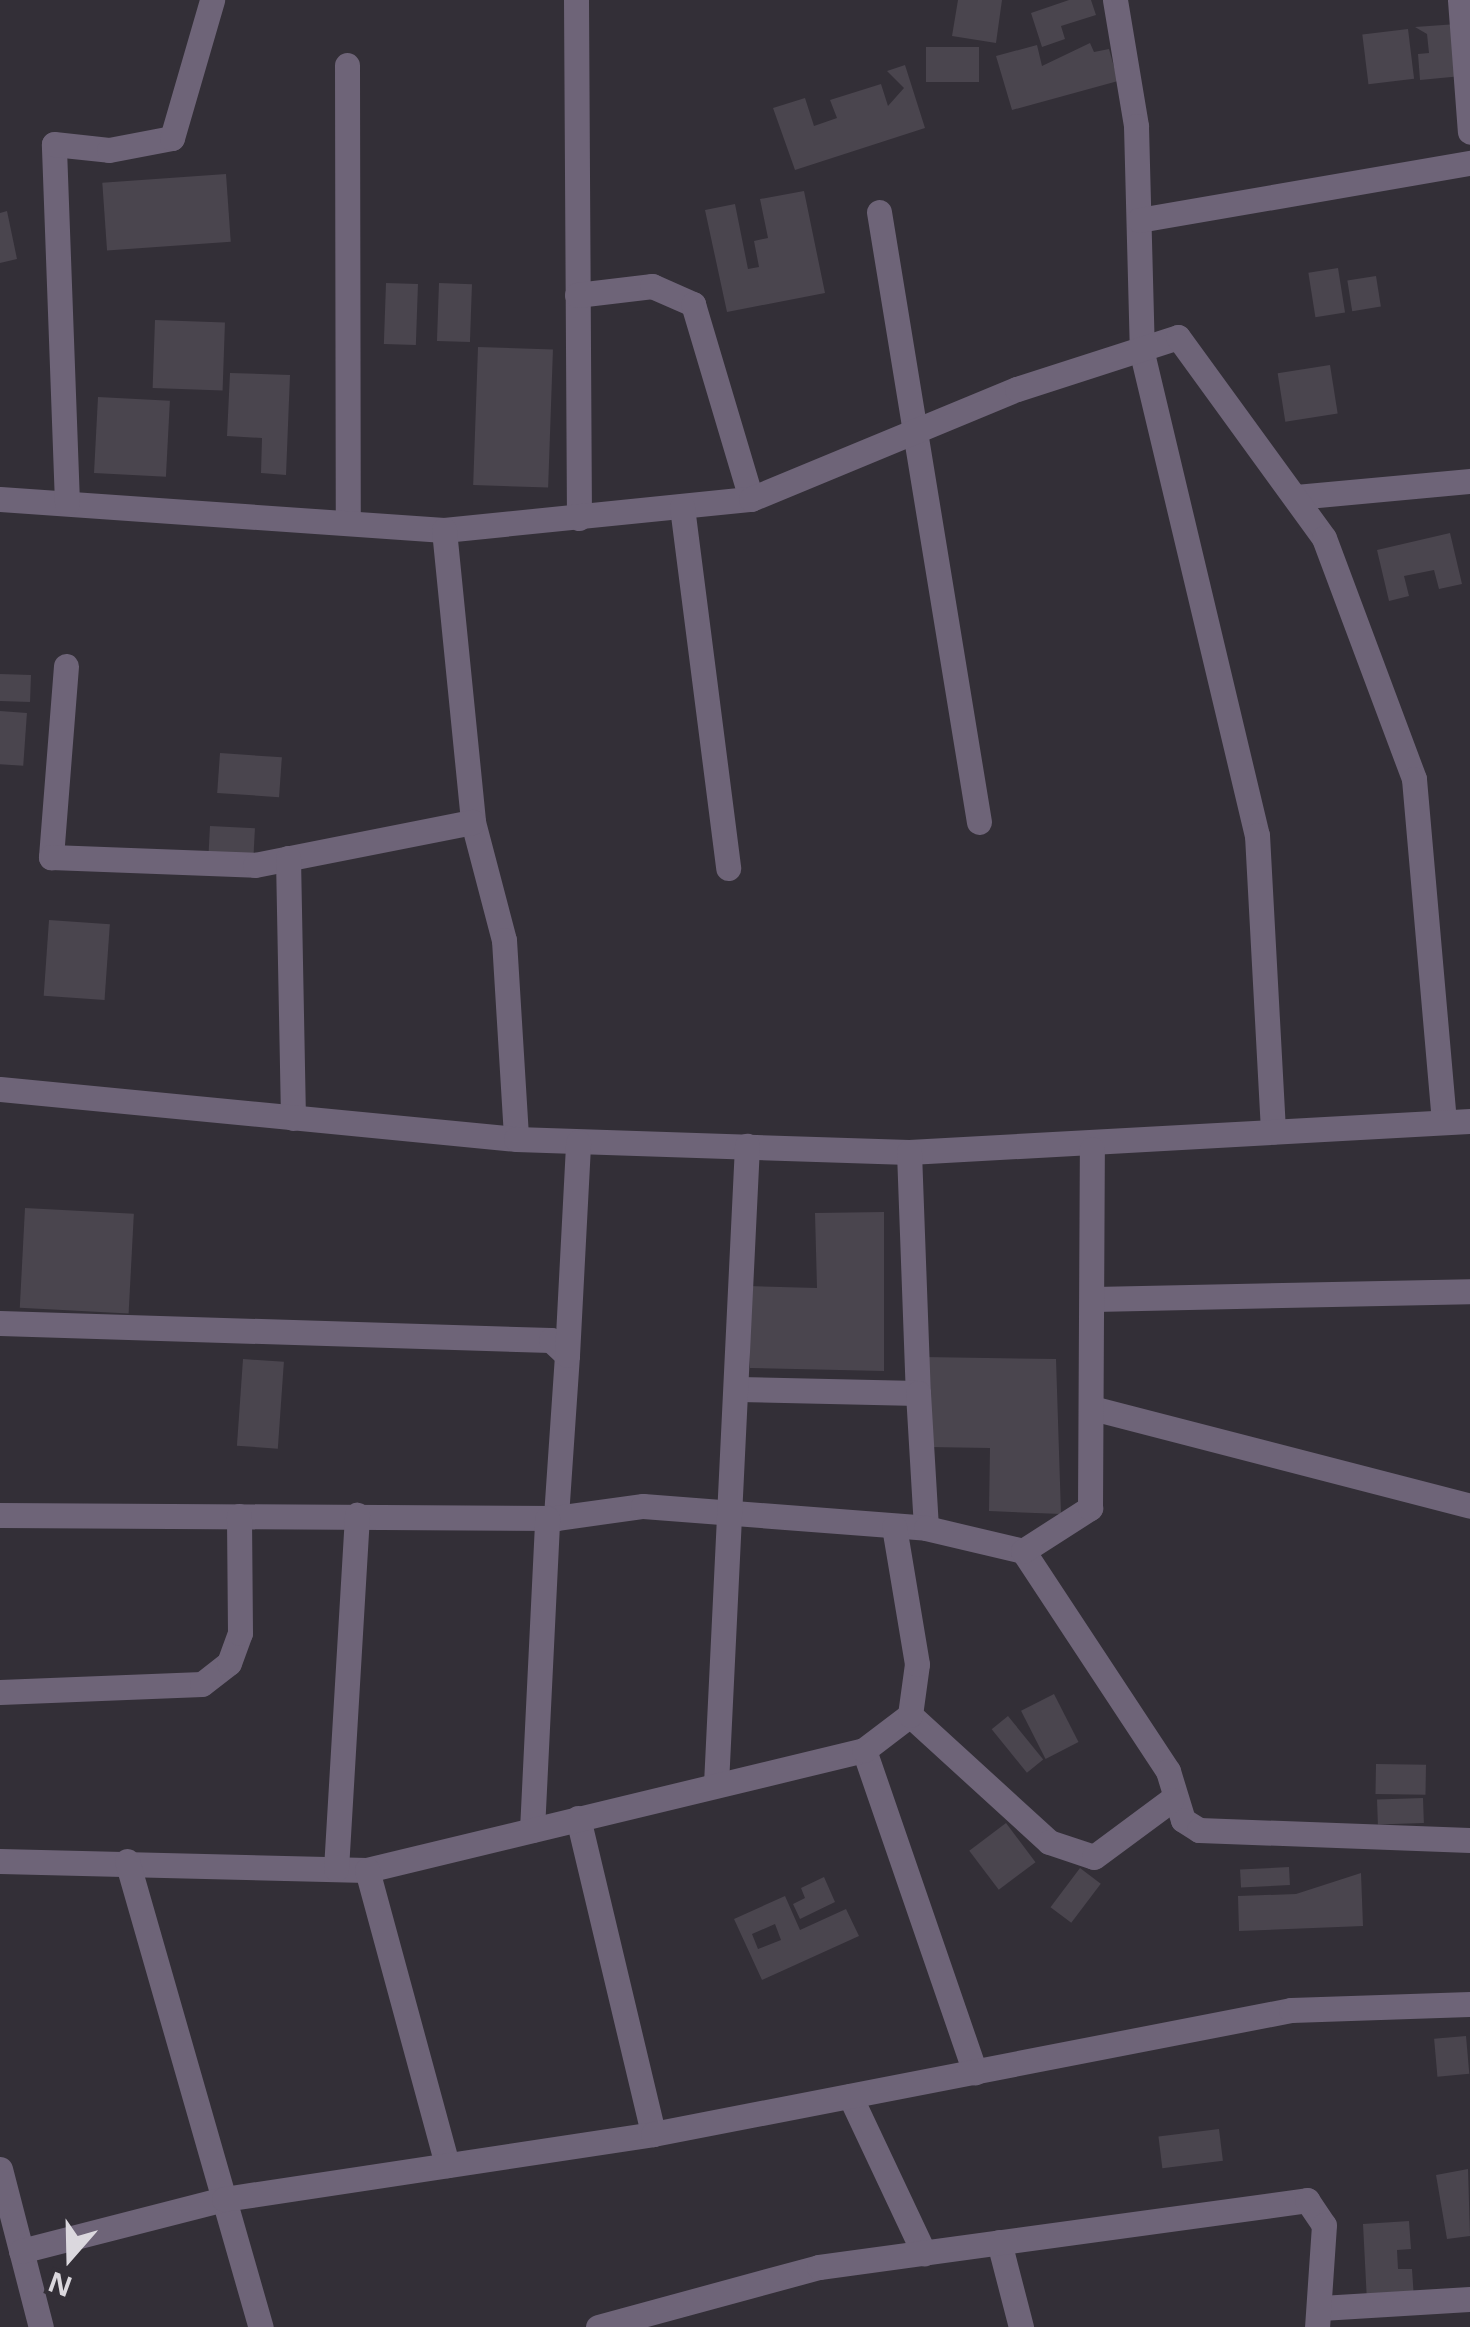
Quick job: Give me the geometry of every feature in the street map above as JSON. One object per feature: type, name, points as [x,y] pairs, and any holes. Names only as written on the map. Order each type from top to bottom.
[{"type":"street","points":[[67,503],[54,144],[109,150],[172,138],[212,0]]},
{"type":"street","points":[[576,0],[579,518]]},
{"type":"street","points":[[1116,0],[1139,220],[1142,353],[1257,835],[1274,1132]]},
{"type":"street","points":[[1460,0],[1470,132]]},
{"type":"street","points":[[347,64],[348,520]]},
{"type":"street","points":[[1139,220],[1470,163]]},
{"type":"street","points":[[879,212],[912,433],[979,822]]},
{"type":"street","points":[[577,295],[652,286],[693,304],[750,499]]},
{"type":"street","points":[[0,498],[348,520],[444,530],[750,499],[1017,389],[1142,353],[1178,337],[1324,538],[1414,779],[1457,1121],[1274,1132],[1092,1149],[909,1152],[516,1139],[0,1090]]},
{"type":"street","points":[[1296,497],[1470,481]]},
{"type":"street","points":[[682,507],[728,868]]},
{"type":"street","points":[[444,530],[473,822],[504,940],[516,1139]]},
{"type":"street","points":[[66,666],[51,857],[288,858],[473,822]]},
{"type":"street","points":[[288,858],[293,1118]]},
{"type":"street","points":[[532,1830],[551,1518],[567,1355],[578,1142]]},
{"type":"street","points":[[716,1784],[747,1146]]},
{"type":"street","points":[[1022,1551],[1090,1508],[1096,1409],[1092,1149]]},
{"type":"street","points":[[909,1152],[926,1528]]},
{"type":"street","points":[[1094,1299],[1470,1292]]},
{"type":"street","points":[[0,1324],[551,1340],[567,1355]]},
{"type":"street","points":[[738,1389],[918,1392]]},
{"type":"street","points":[[1096,1409],[1470,1506]]},
{"type":"street","points":[[0,1515],[551,1518],[643,1506],[926,1528],[1022,1551],[1168,1772],[1171,1800],[1199,1830],[1246,1836],[1470,1840]]},
{"type":"street","points":[[0,1692],[202,1684],[216,1674],[240,1633],[239,1516]]},
{"type":"street","points":[[336,1868],[357,1516]]},
{"type":"street","points":[[0,1861],[127,1861],[366,1870],[864,1750],[910,1715],[917,1664],[894,1527]]},
{"type":"street","points":[[910,1715],[1049,1842],[1094,1856],[1171,1800]]},
{"type":"street","points":[[864,1750],[975,2072]]},
{"type":"street","points":[[578,1818],[653,2134]]},
{"type":"street","points":[[127,1861],[261,2327]]},
{"type":"street","points":[[366,1870],[447,2165]]},
{"type":"street","points":[[21,2251],[224,2199],[653,2134],[1291,2010],[1470,2004]]},
{"type":"street","points":[[850,2096],[924,2252]]},
{"type":"street","points":[[0,2169],[40,2327]]},
{"type":"street","points":[[598,2327],[691,2315],[819,2267],[1307,2200],[1324,2225],[1319,2318],[1470,2299]]},
{"type":"street","points":[[1000,2242],[1021,2327]]},
{"type":"building","points":[[958,0],[1002,0],[996,43],[952,36]]},
{"type":"building","points":[[1069,0],[1091,0],[1096,15],[1061,26],[1065,39],[1042,47],[1031,13]]},
{"type":"building","points":[[1457,24],[1462,76],[1420,80],[1418,54],[1429,53],[1427,34],[1415,27]]},
{"type":"building","points":[[1408,29],[1414,79],[1368,84],[1362,35]]},
{"type":"building","points":[[1090,43],[1094,52],[1109,49],[1118,81],[1012,110],[996,56],[1037,45],[1042,66]]},
{"type":"building","points":[[926,47],[979,47],[979,82],[926,82]]},
{"type":"building","points":[[905,65],[925,128],[795,170],[773,108],[805,98],[814,126],[837,118],[830,100],[881,84],[888,106],[904,88],[887,71]]},
{"type":"building","points":[[226,174],[231,242],[107,250],[102,183]]},
{"type":"building","points":[[804,191],[825,293],[727,312],[705,210],[735,204],[748,269],[759,267],[754,241],[768,238],[760,199]]},
{"type":"building","points":[[7,211],[17,259],[0,263],[0,213]]},
{"type":"building","points":[[1338,268],[1345,312],[1315,317],[1308,273]]},
{"type":"building","points":[[1376,276],[1381,307],[1352,311],[1347,281]]},
{"type":"building","points":[[386,283],[418,284],[416,345],[384,344]]},
{"type":"building","points":[[439,283],[472,284],[470,342],[437,341]]},
{"type":"building","points":[[155,320],[225,322],[223,390],[153,388]]},
{"type":"building","points":[[478,347],[553,350],[548,488],[473,485]]},
{"type":"building","points":[[1330,365],[1338,413],[1285,422],[1278,373]]},
{"type":"building","points":[[230,373],[290,375],[286,475],[261,473],[262,438],[227,436]]},
{"type":"building","points":[[98,397],[170,401],[166,477],[94,473]]},
{"type":"building","points":[[1450,533],[1462,584],[1439,589],[1434,570],[1404,576],[1409,596],[1389,601],[1377,550]]},
{"type":"building","points":[[0,674],[31,675],[30,702],[0,701]]},
{"type":"building","points":[[0,711],[27,713],[23,766],[0,764]]},
{"type":"building","points":[[220,753],[282,757],[279,797],[217,793]]},
{"type":"building","points":[[210,826],[255,828],[253,856],[209,854]]},
{"type":"building","points":[[49,920],[110,924],[105,1000],[44,996]]},
{"type":"building","points":[[25,1208],[134,1214],[129,1314],[20,1308]]},
{"type":"building","points":[[884,1212],[884,1371],[750,1368],[748,1286],[817,1288],[815,1213]]},
{"type":"building","points":[[924,1357],[1056,1359],[1061,1514],[989,1511],[990,1448],[929,1447]]},
{"type":"building","points":[[243,1359],[284,1362],[278,1449],[237,1446]]},
{"type":"building","points":[[1054,1694],[1079,1742],[1046,1759],[1021,1711]]},
{"type":"building","points":[[1008,1716],[1043,1760],[1027,1773],[992,1729]]},
{"type":"building","points":[[1376,1764],[1426,1765],[1425,1795],[1375,1794]]},
{"type":"building","points":[[1423,1798],[1424,1823],[1378,1825],[1377,1800]]},
{"type":"building","points":[[1006,1823],[1035,1862],[999,1890],[969,1851]]},
{"type":"building","points":[[1289,1867],[1290,1885],[1241,1888],[1240,1870]]},
{"type":"building","points":[[1080,1868],[1101,1884],[1071,1923],[1051,1907]]},
{"type":"building","points":[[1361,1873],[1363,1926],[1239,1931],[1238,1896],[1296,1894]]},
{"type":"building","points":[[824,1877],[835,1902],[800,1919],[793,1904],[805,1898],[801,1888]]},
{"type":"building","points":[[785,1896],[800,1930],[846,1909],[859,1936],[762,1980],[734,1919]],"holes":[[[775,1924],[781,1940],[758,1949],[752,1934]]]},
{"type":"building","points":[[1466,2036],[1469,2074],[1437,2077],[1434,2039]]},
{"type":"building","points":[[1219,2129],[1223,2161],[1162,2168],[1158,2136]]},
{"type":"building","points":[[1468,2169],[1470,2236],[1447,2239],[1436,2175]]},
{"type":"building","points":[[1409,2221],[1411,2249],[1397,2250],[1398,2269],[1412,2269],[1414,2299],[1367,2302],[1363,2224]]}]
